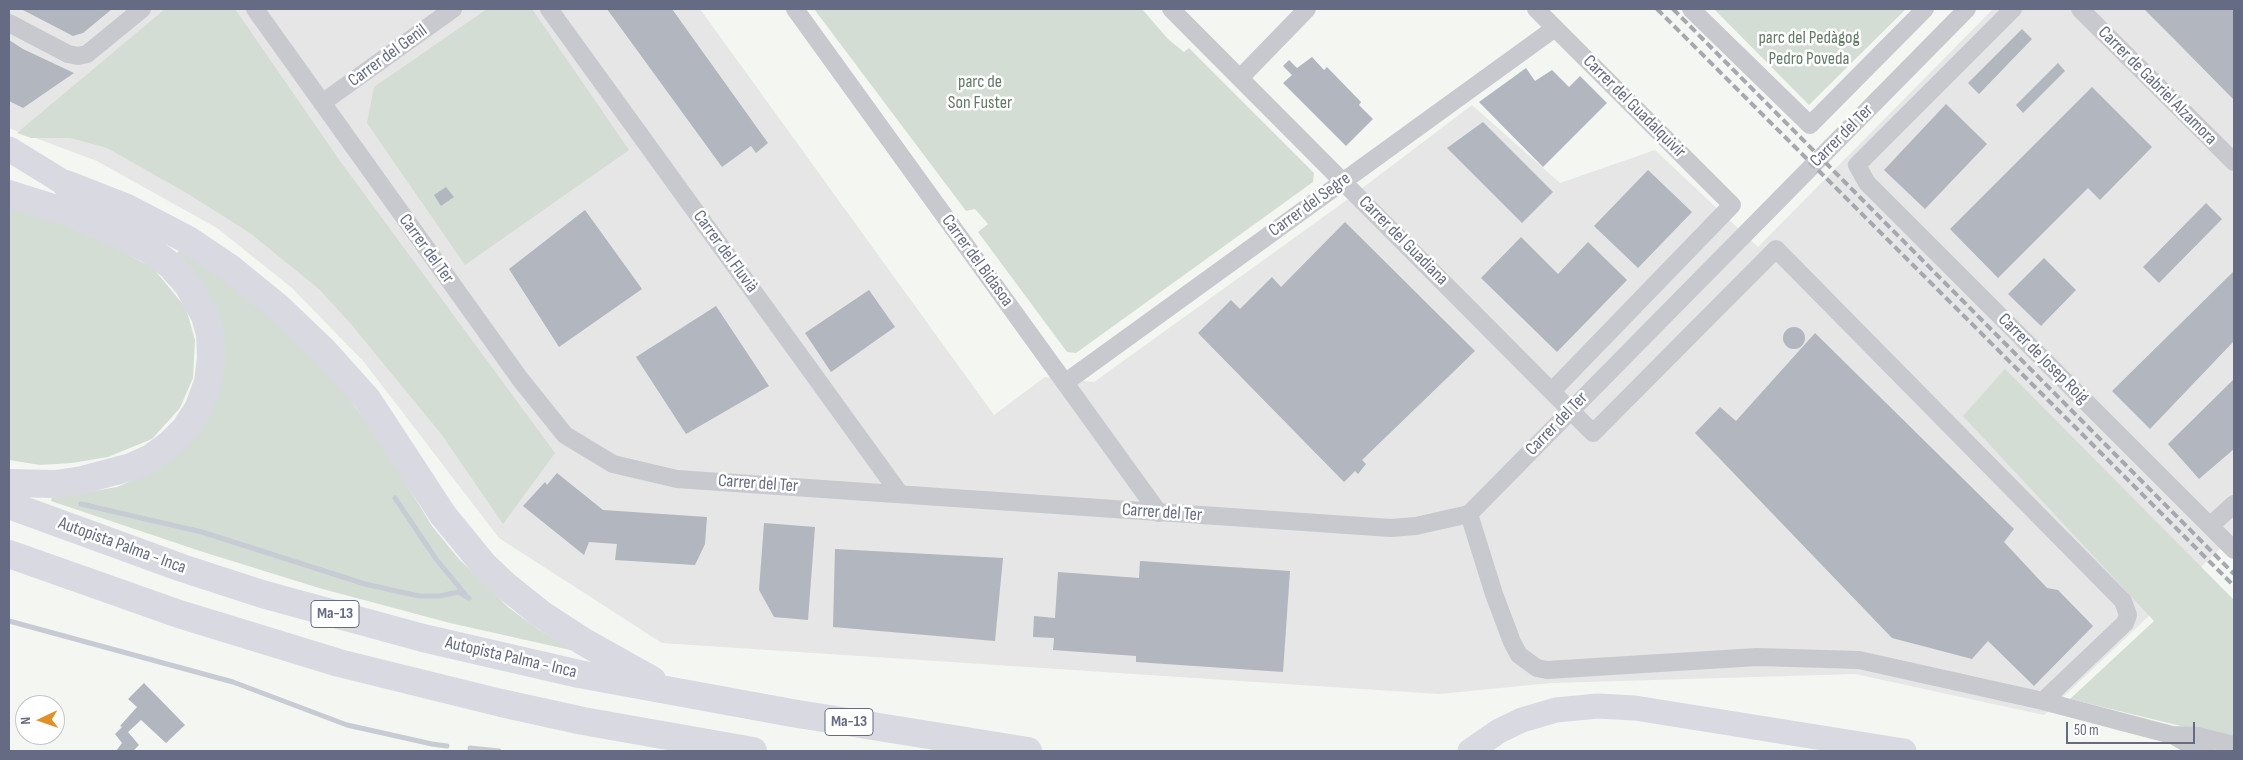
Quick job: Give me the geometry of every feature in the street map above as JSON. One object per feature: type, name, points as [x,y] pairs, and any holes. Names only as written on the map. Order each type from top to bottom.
[{"type":"highway","points":[[66,184],[126,207],[165,227],[230,268],[261,292],[324,351],[366,399],[443,515],[462,541],[489,570],[541,614],[584,642],[670,690]]},
{"type":"highway","points":[[9,194],[66,212],[100,226],[150,250],[170,265],[188,285],[205,316],[210,334],[212,358],[208,382],[198,409],[185,429],[170,444],[151,458],[131,468],[82,480],[56,484],[9,482]]},
{"type":"highway","name":"Autopista Palma - Inca","points":[[9,505],[173,565],[262,594],[423,638],[570,672],[864,725],[1028,751]]},
{"type":"highway","name":"Ma-13","points":[[9,554],[179,614],[356,668],[556,715],[753,751]]},
{"type":"street","points":[[9,23],[68,54],[78,56],[87,54],[142,9]]},
{"type":"street","name":"Carrer del Ter","points":[[255,9],[520,379],[565,434],[613,464],[677,479],[1391,528],[1416,526],[1470,514],[1570,410],[1968,9]]},
{"type":"street","name":"Carrer del Genil","points":[[322,103],[453,9]]},
{"type":"street","name":"Carrer del Fluvià","points":[[549,9],[900,494]]},
{"type":"street","name":"Carrer del Bidasoa","points":[[795,9],[1159,513]]},
{"type":"street","name":"Carrer del Guadiana","points":[[1171,9],[1593,433],[1776,249],[2123,601],[2128,615],[2125,623],[2043,701]]},
{"type":"street","points":[[1240,78],[1307,9]]},
{"type":"street","name":"Carrer del Guadalquivir","points":[[1536,9],[1732,205]]},
{"type":"street","points":[[1691,9],[1810,126],[1926,9]]},
{"type":"street","name":"Carrer de Josep Roig","points":[[2013,9],[1857,165],[1866,182],[2234,550]]},
{"type":"street","name":"Carrer de Gabriel Alzamora","points":[[2080,9],[2234,162]]},
{"type":"street","name":"Carrer del Segre","points":[[1066,382],[1555,28]]},
{"type":"street","points":[[9,148],[66,184]]},
{"type":"street","points":[[9,167],[66,184]]},
{"type":"street","name":"Carrer del Ter","points":[[1552,391],[1732,205]]},
{"type":"street","points":[[2210,526],[2234,504]]},
{"type":"street","points":[[1470,514],[1494,594],[1512,642],[1518,655],[1537,668],[1547,670],[1757,657],[1836,658],[1883,664],[2043,701],[2172,735],[2198,736],[2234,745]]},
{"type":"street","points":[[1479,744],[1511,725],[1545,712],[1582,706],[1618,706],[1904,751]]},
{"type":"street","points":[[2172,735],[2195,748],[2206,751]]},
{"type":"shaded area","points":[[9,9],[700,9],[994,415],[1045,377],[1094,382],[1340,205],[1472,105],[1560,183],[1655,150],[1758,247],[1993,9],[2234,9],[2234,559],[2222,547],[2044,715],[1855,674],[1551,683],[1439,694],[662,643],[499,538],[364,362],[292,288],[217,228],[97,161],[9,128]]},
{"type":"green space","points":[[165,9],[235,9],[340,161],[555,453],[503,524],[442,435],[351,324],[319,289],[250,233],[185,192],[107,148],[70,138],[31,138],[17,133]]},
{"type":"green space","points":[[487,9],[532,9],[629,150],[465,265],[367,123],[374,87]]},
{"type":"green space","name":"parc de Son Fuster","points":[[814,9],[1142,9],[1168,39],[1184,52],[1189,48],[1314,173],[1313,182],[1076,353],[1067,352],[978,232],[988,224],[975,209],[966,211]]},
{"type":"green space","name":"parc del Pedàgog Pedro Poveda","points":[[1714,9],[1906,9],[1809,105]]},
{"type":"green space","points":[[9,208],[60,224],[109,244],[153,268],[186,308],[195,340],[193,378],[180,408],[152,439],[108,457],[72,463],[40,465],[9,460]]},
{"type":"green space","points":[[179,250],[205,265],[267,314],[305,350],[347,396],[377,436],[432,526],[459,559],[509,608],[538,629],[575,651],[450,623],[319,588],[203,552],[51,501],[53,494],[82,493],[117,487],[156,470],[221,385],[176,255]]},
{"type":"green space","points":[[2005,369],[2234,600],[2234,739],[2070,699],[2154,621],[1963,416]]},
{"type":"building","points":[[21,9],[112,9],[83,33],[73,36]]},
{"type":"building","points":[[607,9],[672,9],[768,143],[756,153],[751,146],[722,167]]},
{"type":"building","points":[[2144,9],[2234,9],[2234,100],[2175,40]]},
{"type":"building","points":[[2022,29],[2032,39],[1979,94],[1968,83]]},
{"type":"building","points":[[9,40],[23,49],[74,73],[23,108],[9,101]]},
{"type":"building","points":[[1312,57],[1324,70],[1327,67],[1361,102],[1359,105],[1373,119],[1346,146],[1283,83],[1292,75],[1283,66],[1289,60],[1297,68]]},
{"type":"building","points":[[2058,63],[2065,71],[2023,113],[2016,105]]},
{"type":"building","points":[[1526,68],[1535,81],[1552,70],[1569,87],[1580,76],[1607,103],[1543,167],[1479,102]]},
{"type":"building","points":[[2092,87],[2152,147],[2100,200],[2088,188],[1998,278],[1950,229]]},
{"type":"building","points":[[1946,104],[1987,144],[1925,209],[1884,170]]},
{"type":"building","points":[[1483,122],[1553,192],[1522,223],[1447,148]]},
{"type":"building","points":[[1648,170],[1692,212],[1638,268],[1594,226]]},
{"type":"building","points":[[446,187],[454,197],[441,206],[434,195]]},
{"type":"building","points":[[2206,203],[2222,219],[2159,283],[2143,267]]},
{"type":"building","points":[[585,210],[642,289],[559,347],[509,269]]},
{"type":"building","points":[[1345,222],[1475,351],[1362,460],[1366,464],[1358,474],[1355,471],[1344,482],[1198,333],[1231,300],[1240,309],[1272,277],[1281,287]]},
{"type":"building","points":[[1521,237],[1558,274],[1588,242],[1627,280],[1557,352],[1481,278]]},
{"type":"building","points":[[2044,258],[2076,290],[2041,326],[2008,294]]},
{"type":"building","points":[[2234,271],[2234,341],[2150,429],[2112,391]]},
{"type":"building","points":[[869,290],[895,327],[831,372],[805,333]]},
{"type":"building","points":[[716,306],[769,386],[686,434],[636,357]]},
{"type":"building","points":[[1794,327],[1802,330],[1805,338],[1802,346],[1794,349],[1786,346],[1783,338],[1786,330]]},
{"type":"building","points":[[1815,333],[2014,529],[2004,542],[2047,588],[2058,590],[2093,626],[2034,686],[1988,641],[1972,659],[1892,638],[1695,433],[1720,407],[1736,421]]},
{"type":"building","points":[[2234,379],[2234,449],[2199,479],[2168,444]]},
{"type":"building","points":[[557,473],[603,510],[707,517],[705,544],[695,565],[615,560],[617,544],[589,542],[584,555],[523,506],[545,482],[547,485]]},
{"type":"building","points":[[764,523],[815,527],[808,620],[774,617],[759,590]]},
{"type":"building","points":[[835,549],[1003,558],[995,641],[833,627]]},
{"type":"building","points":[[1140,561],[1290,571],[1283,672],[1136,662],[1136,656],[1053,650],[1054,638],[1033,637],[1034,616],[1055,618],[1058,572],[1139,578]]},
{"type":"building","points":[[144,683],[185,725],[166,743],[141,720],[128,732],[139,745],[133,751],[116,751],[122,743],[115,734],[137,707],[128,699]]},
{"type":"waterway","points":[[395,498],[436,559],[465,594]]},
{"type":"waterway","points":[[81,504],[202,532],[365,584],[419,596],[440,596],[458,592],[469,598]]},
{"type":"waterway","points":[[9,621],[233,682],[347,725],[447,746]]},
{"type":"waterway","points":[[470,748],[499,751]]},
{"type":"railway","points":[[1657,9],[2234,586]]},
{"type":"railway","points":[[1673,9],[2234,574]]}]
